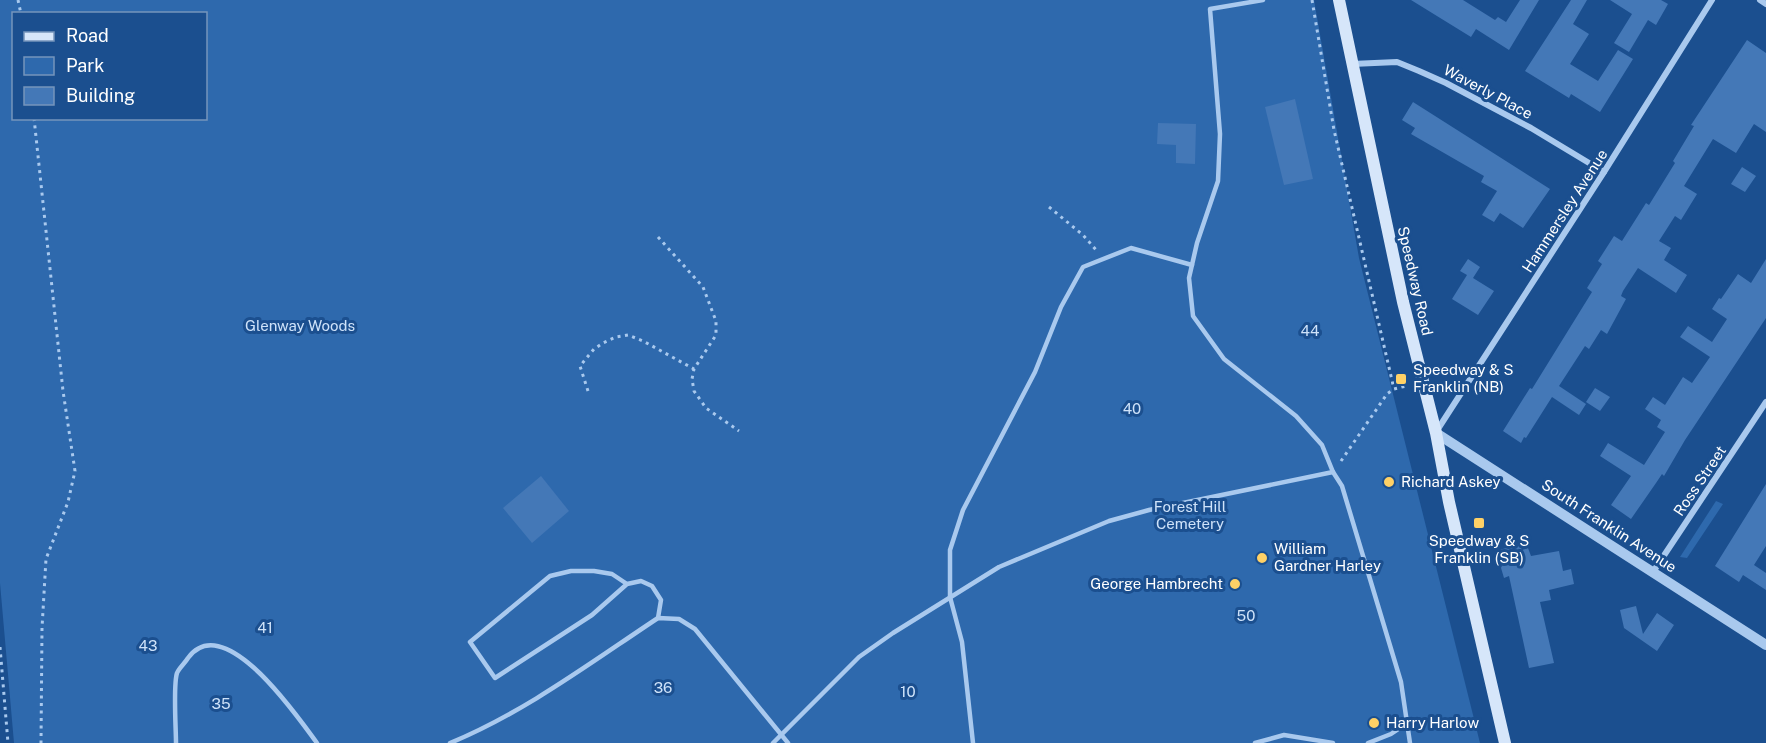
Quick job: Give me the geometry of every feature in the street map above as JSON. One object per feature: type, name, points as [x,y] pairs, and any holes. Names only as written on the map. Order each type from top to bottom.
[{"type":"main road","name":"Speedway Road","points":[[1339,0],[1403,302],[1436,433],[1449,502],[1505,743]]},
{"type":"street","name":"Hammersley Avenue","points":[[1436,433],[1712,0]]},
{"type":"street","points":[[1760,0],[1766,4]]},
{"type":"street","name":"Waverly Place","points":[[1352,64],[1397,62],[1446,82],[1531,128],[1604,172]]},
{"type":"street","name":"Ross Street","points":[[1653,572],[1766,402]]},
{"type":"street","name":"South Franklin Avenue","points":[[1436,433],[1766,645]]},
{"type":"lane","points":[[1263,0],[1210,9],[1220,134],[1218,181],[1209,204],[1189,278],[1193,316],[1224,360],[1296,416],[1323,445],[1333,472],[1342,486],[1371,579],[1401,682],[1410,743]]},
{"type":"lane","points":[[974,743],[962,642],[950,597],[950,550],[963,510],[1035,372],[1060,307],[1083,267],[1131,248],[1192,265]]},
{"type":"lane","points":[[773,743],[859,657],[999,567],[1108,521],[1160,507],[1333,472]]},
{"type":"lane","points":[[627,584],[612,574],[594,571],[571,571],[550,576],[470,642],[495,678],[592,615],[627,584],[641,581],[652,586],[661,600],[658,618]]},
{"type":"lane","points":[[450,743],[485,728],[527,705],[658,618],[680,619],[695,629],[788,743]]},
{"type":"lane","points":[[176,743],[177,674],[194,650],[213,644],[236,653],[264,678],[317,743]]},
{"type":"lane","points":[[1368,743],[1391,734],[1408,722]]},
{"type":"lane","points":[[1255,743],[1284,735],[1333,743]]},
{"type":"path","points":[[1312,0],[1334,130],[1394,389]]},
{"type":"path","points":[[34,120],[63,391],[75,471],[68,502],[46,559],[40,743]]},
{"type":"path","points":[[1049,207],[1083,235],[1104,259]]},
{"type":"path","points":[[658,237],[703,287],[716,321],[716,335],[694,369],[692,379],[694,391],[701,401],[723,421],[740,432]]},
{"type":"path","points":[[588,391],[580,366],[594,349],[616,336],[628,335],[643,341],[694,369]]},
{"type":"path","points":[[1333,472],[1387,394],[1394,389],[1406,386]]},
{"type":"path","points":[[0,647],[8,743]]},
{"type":"green space","points":[[0,0],[1314,0],[1359,258],[1480,743],[14,743],[0,583]]},
{"type":"green space","points":[[1716,501],[1723,504],[1687,558],[1680,557]]},
{"type":"building","points":[[1411,0],[1463,0],[1495,20],[1498,17],[1506,22],[1520,0],[1539,0],[1509,50],[1476,29],[1471,37]]},
{"type":"building","points":[[1571,0],[1587,0],[1573,24],[1589,34],[1570,64],[1598,81],[1618,50],[1633,59],[1600,112],[1571,94],[1569,98],[1525,71]]},
{"type":"building","points":[[1610,0],[1661,0],[1668,4],[1656,25],[1648,20],[1629,52],[1614,43],[1632,14]]},
{"type":"building","points":[[1747,40],[1766,53],[1766,132],[1754,124],[1736,153],[1713,139],[1684,186],[1697,194],[1681,220],[1675,216],[1659,241],[1671,248],[1664,260],[1687,275],[1676,293],[1638,268],[1623,291],[1621,296],[1626,299],[1607,334],[1601,330],[1589,349],[1585,346],[1559,386],[1586,404],[1579,415],[1552,397],[1521,443],[1503,431],[1592,292],[1587,288],[1602,264],[1598,261],[1614,236],[1622,241],[1646,203],[1649,205],[1675,163],[1673,161],[1694,126],[1691,125]]},
{"type":"building","points":[[1295,99],[1313,179],[1284,185],[1265,107]]},
{"type":"building","points":[[1413,102],[1550,189],[1523,228],[1500,213],[1494,222],[1482,215],[1497,191],[1481,182],[1484,176],[1411,134],[1415,128],[1402,120]]},
{"type":"building","points":[[1158,123],[1196,124],[1195,164],[1176,163],[1176,145],[1157,144]]},
{"type":"building","points":[[1742,167],[1756,176],[1745,192],[1731,184]]},
{"type":"building","points":[[1468,259],[1480,267],[1473,278],[1494,291],[1478,315],[1452,299],[1467,275],[1460,271]]},
{"type":"building","points":[[1766,259],[1766,318],[1685,440],[1664,476],[1662,474],[1631,519],[1611,505],[1631,476],[1600,456],[1608,443],[1644,465],[1665,432],[1657,427],[1661,420],[1645,409],[1653,397],[1665,405],[1683,377],[1692,383],[1710,357],[1680,337],[1688,326],[1712,342],[1727,319],[1712,309],[1719,298],[1721,299],[1738,274],[1751,283]]},
{"type":"building","points":[[1595,388],[1610,397],[1600,411],[1586,402]]},
{"type":"building","points":[[541,476],[569,511],[532,543],[503,508]]},
{"type":"building","points":[[1766,484],[1766,546],[1754,565],[1766,573],[1766,590],[1743,575],[1739,582],[1715,566]]},
{"type":"building","points":[[1520,544],[1522,550],[1528,548],[1531,556],[1559,551],[1563,571],[1571,569],[1574,584],[1549,590],[1551,600],[1540,602],[1554,663],[1529,668],[1509,576],[1504,578],[1496,551]]},
{"type":"building","points":[[1636,606],[1643,634],[1657,613],[1674,625],[1657,651],[1624,628],[1620,610]]},
{"type":"place","name":"Speedway & S Franklin (NB)","points":[[1401,379]]},
{"type":"place","name":"Richard Askey","points":[[1389,482]]},
{"type":"place","name":"Speedway & S Franklin (SB)","points":[[1479,523]]},
{"type":"place","name":"William Gardner Harley","points":[[1262,558]]},
{"type":"place","name":"George Hambrecht","points":[[1235,584]]},
{"type":"place","name":"Harry Harlow","points":[[1374,723]]},
{"type":"park label","name":"Glenway Woods","points":[[300,326]]},
{"type":"park label","name":"44","points":[[1310,331]]},
{"type":"park label","name":"40","points":[[1132,409]]},
{"type":"park label","name":"Forest Hill Cemetery","points":[[1190,516]]},
{"type":"park label","name":"50","points":[[1246,616]]},
{"type":"park label","name":"41","points":[[265,628]]},
{"type":"park label","name":"43","points":[[148,646]]},
{"type":"park label","name":"36","points":[[663,688]]},
{"type":"park label","name":"10","points":[[908,692]]},
{"type":"park label","name":"35","points":[[221,704]]}]
